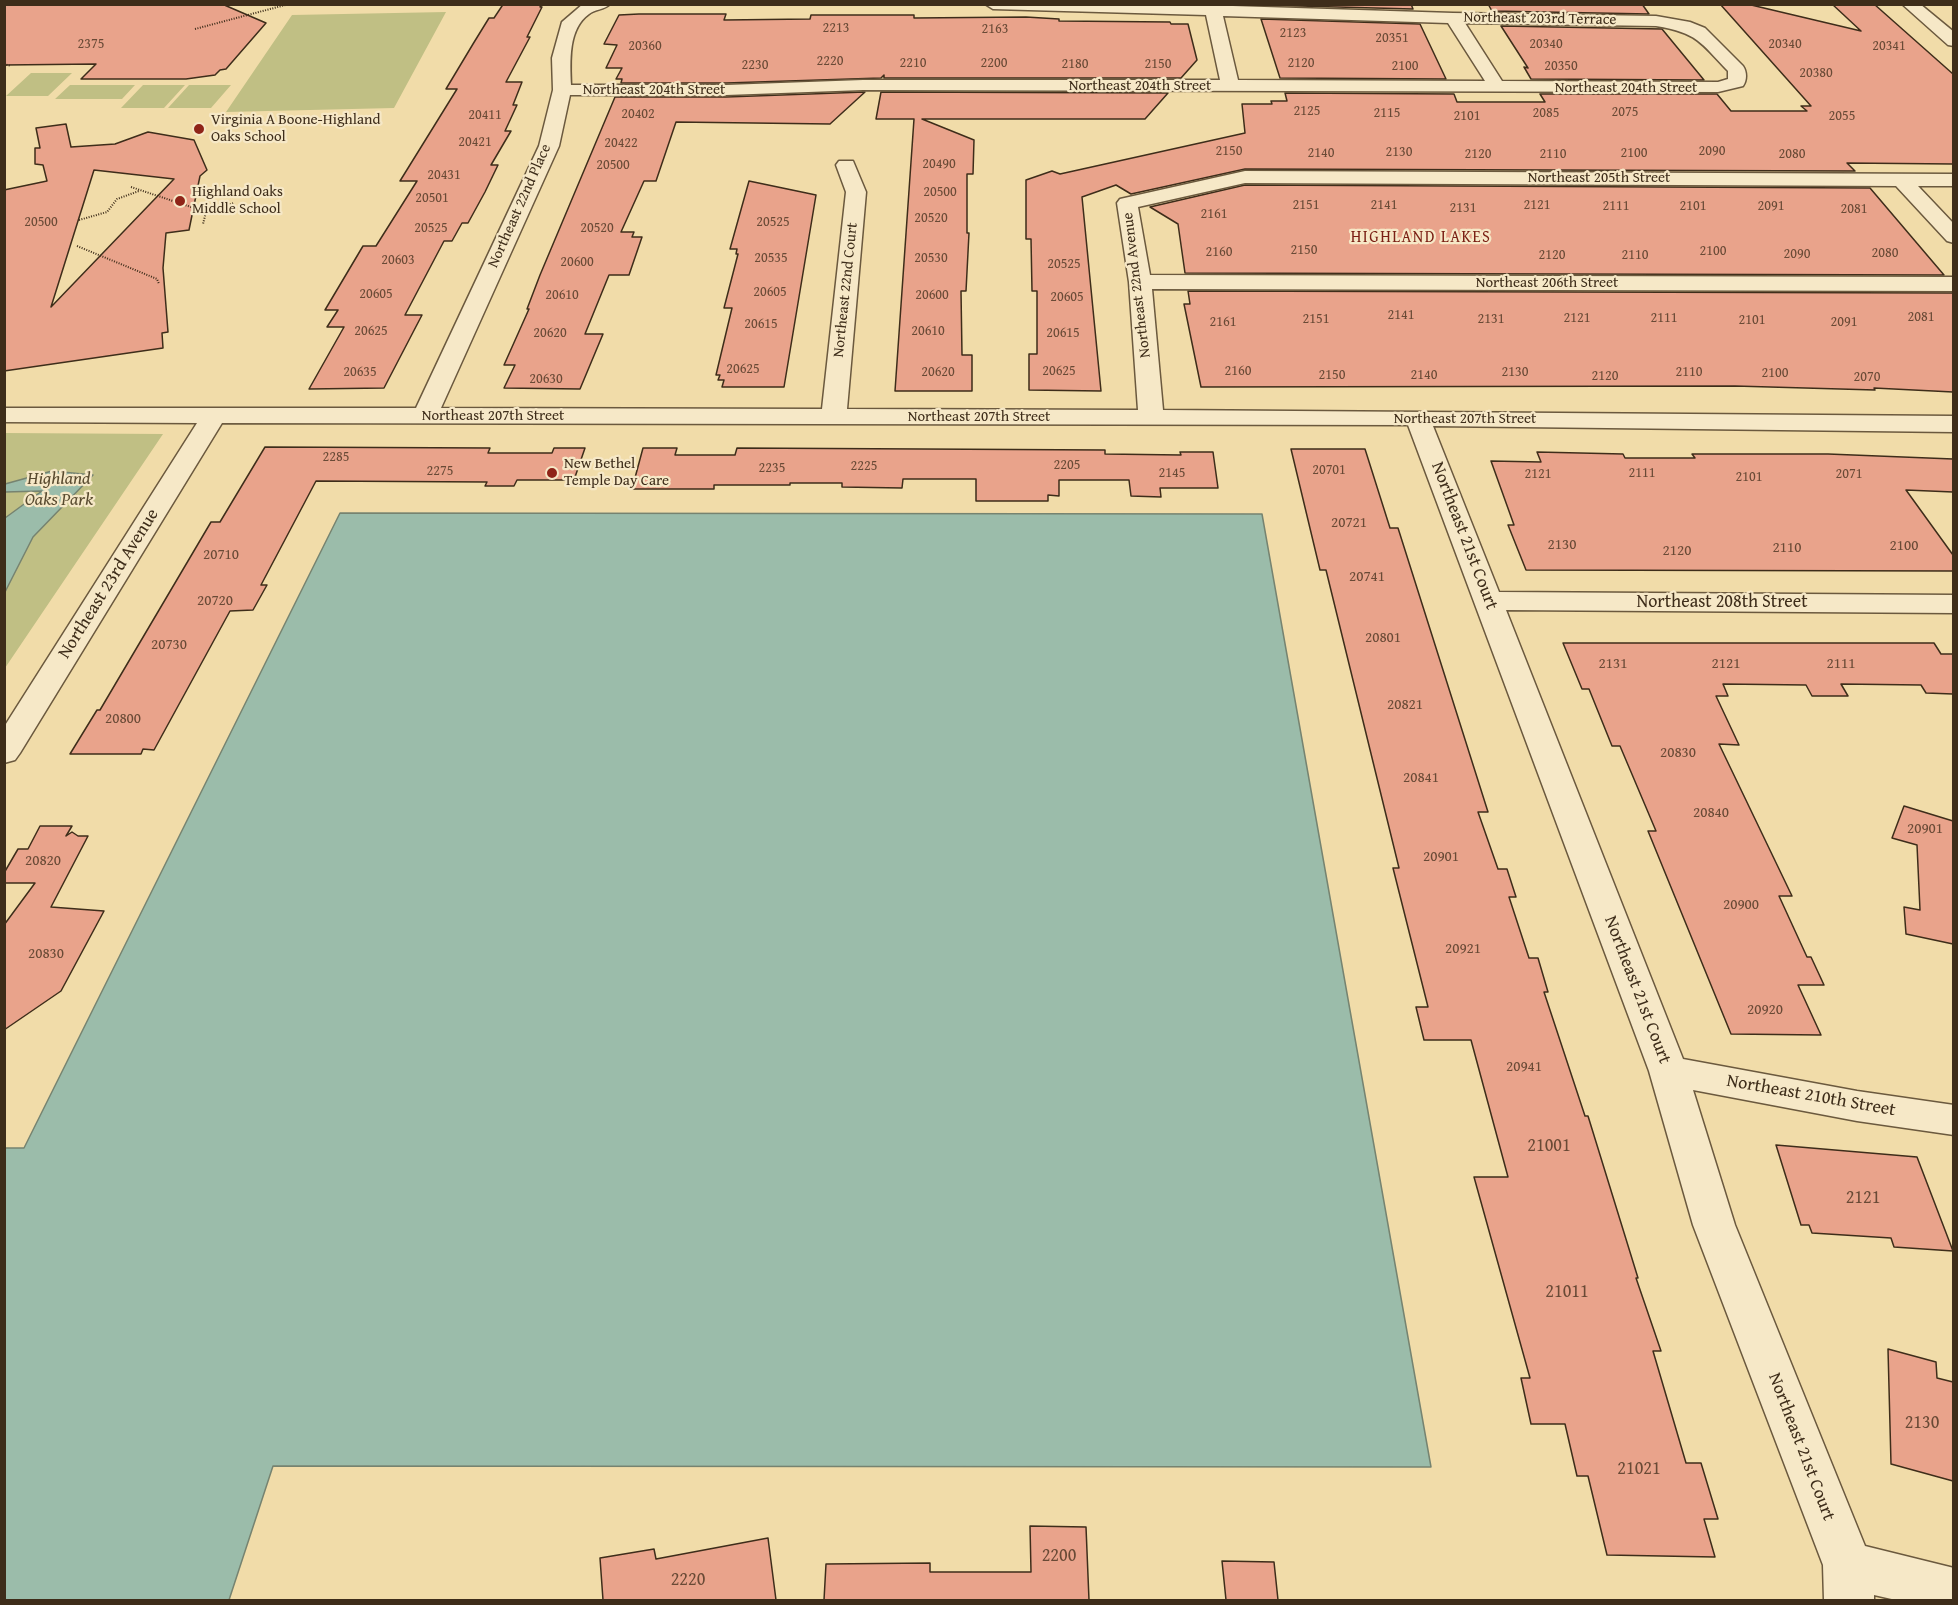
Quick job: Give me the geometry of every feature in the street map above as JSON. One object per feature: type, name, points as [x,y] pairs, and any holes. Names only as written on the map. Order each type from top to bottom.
[{"type":"street","name":"Northeast 22nd Place","points":[[425,416],[549,147],[562,90],[561,58],[570,22],[585,9],[602,4]]},
{"type":"street","name":"Northeast 203rd Terrace","points":[[993,4],[1214,12],[1656,21],[1684,26],[1699,32],[1737,70],[1737,82],[1718,87]]},
{"type":"street","points":[[1910,4],[1953,41]]},
{"type":"street","points":[[1214,12],[1230,87]]},
{"type":"street","points":[[1453,18],[1498,88]]},
{"type":"street","name":"Northeast 204th Street","points":[[562,90],[726,90],[863,85],[1718,87]]},
{"type":"street","name":"Northeast 22nd Court","points":[[834,416],[856,192],[846,165]]},
{"type":"street","name":"Northeast 205th Street","points":[[1245,177],[1953,180]]},
{"type":"street","name":"Northeast 22nd Avenue","points":[[1151,418],[1140,282],[1126,203],[1245,177]]},
{"type":"street","points":[[1901,179],[1953,237]]},
{"type":"street","name":"Northeast 206th Street","points":[[1140,282],[1953,284]]},
{"type":"street","name":"Northeast 207th Street","points":[[4,415],[1418,418],[1953,424]]},
{"type":"street","name":"Northeast 23rd Avenue","points":[[4,753],[214,416]]},
{"type":"street","name":"Northeast 21st Court","points":[[1418,418],[1490,601],[1668,1071],[1714,1225],[1848,1583]]},
{"type":"street","name":"Northeast 208th Street","points":[[1490,601],[1953,604]]},
{"type":"street","name":"Northeast 210th Street","points":[[1668,1071],[1857,1106],[1953,1120]]},
{"type":"street","points":[[1848,1583],[1953,1592]]},
{"type":"path","points":[[195,29],[289,4]]},
{"type":"path","points":[[4,64],[11,66]]},
{"type":"path","points":[[130,188],[206,212],[234,203]]},
{"type":"path","points":[[79,220],[107,212],[117,200],[140,191]]},
{"type":"path","points":[[203,224],[206,212]]},
{"type":"path","points":[[77,246],[157,279],[159,284]]},
{"type":"green space","points":[[446,12],[394,108],[226,112],[292,15]]},
{"type":"green space","points":[[31,73],[72,73],[48,96],[6,96]]},
{"type":"green space","points":[[70,85],[135,85],[122,99],[55,99]]},
{"type":"green space","points":[[143,85],[185,85],[164,108],[121,108]]},
{"type":"green space","points":[[189,85],[231,85],[211,108],[168,108]]},
{"type":"green space","name":"Highland Oaks Park","points":[[5,433],[163,434],[5,668]]},
{"type":"shaded area","points":[[52,471],[93,475],[33,537],[5,592],[5,518],[42,491],[5,492],[5,484]]},
{"type":"shaded area","points":[[340,513],[1262,514],[1431,1467],[273,1466],[229,1600],[5,1600],[5,1148],[24,1148]]},
{"type":"building","points":[[4,4],[222,4],[266,23],[226,69],[220,70],[215,75],[186,79],[81,79],[96,64],[4,65]]},
{"type":"building","points":[[505,4],[542,4],[540,7],[542,7],[527,37],[530,37],[506,82],[522,82],[513,105],[517,105],[505,131],[511,131],[491,165],[498,165],[485,192],[468,223],[462,223],[452,241],[444,241],[405,315],[422,315],[384,388],[309,389],[344,327],[327,327],[338,310],[325,310],[363,246],[376,246],[417,181],[400,181],[457,89],[446,89],[489,18],[494,18]]},
{"type":"building","points":[[1411,4],[1413,9],[1261,5]]},
{"type":"building","points":[[1488,4],[1642,4],[1649,14],[1492,11]]},
{"type":"building","points":[[1720,4],[1747,4],[1861,31],[1832,4],[1874,4],[1953,74],[1953,164],[1847,163],[1855,171],[1245,169],[1131,194],[1116,185],[1082,197],[1101,391],[1029,390],[1029,354],[1037,354],[1037,291],[1032,291],[1031,239],[1026,239],[1026,180],[1052,171],[1060,174],[1245,133],[1242,104],[1272,104],[1271,101],[1287,101],[1285,93],[1454,94],[1457,102],[1545,102],[1540,94],[1717,94],[1731,111],[1807,111],[1801,106],[1811,106]]},
{"type":"building","points":[[726,14],[724,20],[810,19],[811,15],[914,15],[914,18],[1026,17],[1059,19],[1059,21],[1170,22],[1171,24],[1188,24],[1197,60],[1181,78],[884,78],[884,75],[881,78],[726,83],[621,83],[622,79],[616,79],[622,68],[606,68],[617,45],[604,44],[619,15]]},
{"type":"building","points":[[1261,19],[1420,24],[1446,79],[1280,78]]},
{"type":"building","points":[[1501,26],[1662,29],[1704,80],[1531,79],[1524,67],[1528,68]]},
{"type":"building","points":[[865,92],[830,124],[676,122],[656,181],[644,181],[621,232],[634,232],[632,237],[642,237],[629,275],[609,275],[585,334],[603,334],[580,389],[504,388],[515,365],[504,365],[615,97],[726,97]]},
{"type":"building","points":[[881,92],[1168,93],[1145,119],[922,119],[974,140],[973,174],[967,174],[967,233],[969,233],[966,291],[961,291],[962,355],[972,355],[972,391],[895,391],[914,119],[876,119]]},
{"type":"building","points":[[66,124],[71,147],[115,144],[148,132],[194,140],[207,170],[200,176],[189,230],[166,233],[163,268],[168,332],[162,333],[163,348],[4,371],[4,190],[47,181],[43,165],[35,164],[35,148],[40,148],[36,128]],"holes":[[[94,170],[174,179],[51,307]]]},
{"type":"building","points":[[749,181],[816,195],[784,387],[722,387],[724,380],[718,380],[720,375],[716,375],[732,308],[724,308],[738,254],[736,254],[737,249],[730,249]]},
{"type":"building","points":[[1245,185],[1870,188],[1944,275],[1185,273],[1178,224],[1150,207]]},
{"type":"building","points":[[1188,291],[1953,293],[1953,392],[1874,388],[1875,390],[1735,386],[1201,387],[1184,304],[1190,304]]},
{"type":"building","points":[[265,447],[490,448],[488,453],[552,453],[554,448],[585,448],[574,480],[517,480],[514,486],[485,486],[487,482],[316,481],[261,585],[267,585],[253,610],[230,611],[154,750],[143,749],[141,754],[70,754],[97,710],[100,710],[211,522],[220,522]]},
{"type":"building","points":[[643,448],[677,448],[675,455],[735,455],[737,448],[1105,450],[1105,454],[1181,455],[1180,452],[1213,452],[1218,488],[1160,488],[1161,497],[1131,496],[1129,480],[1059,480],[1059,496],[1048,495],[1048,501],[976,501],[976,479],[903,479],[902,488],[842,487],[842,483],[790,483],[790,485],[714,485],[714,489],[632,489]]},
{"type":"building","points":[[1291,449],[1365,449],[1390,528],[1398,528],[1488,812],[1478,812],[1498,869],[1507,869],[1516,897],[1509,897],[1529,958],[1538,958],[1548,992],[1544,992],[1585,1116],[1588,1116],[1638,1278],[1636,1278],[1661,1351],[1653,1351],[1686,1463],[1701,1463],[1718,1519],[1704,1519],[1715,1557],[1607,1555],[1588,1476],[1577,1476],[1565,1424],[1531,1424],[1521,1378],[1530,1378],[1474,1177],[1508,1177],[1471,1040],[1424,1040],[1416,1007],[1428,1007],[1393,868],[1399,868],[1326,570],[1320,570]]},
{"type":"building","points":[[1537,452],[1623,454],[1625,458],[1695,458],[1692,454],[1828,454],[1953,459],[1953,492],[1906,490],[1953,555],[1953,571],[1526,570],[1508,525],[1514,525],[1491,461],[1541,462]]},
{"type":"building","points":[[1563,643],[1934,643],[1941,654],[1953,654],[1953,694],[1926,693],[1921,685],[1841,684],[1848,696],[1812,696],[1806,685],[1723,684],[1728,696],[1716,696],[1739,745],[1719,744],[1792,896],[1779,896],[1807,957],[1811,957],[1824,985],[1798,985],[1821,1035],[1731,1034],[1648,831],[1656,831],[1620,746],[1612,746],[1589,689],[1582,689]]},
{"type":"building","points":[[1904,806],[1953,821],[1953,944],[1906,934],[1904,907],[1920,910],[1917,845],[1892,838]]},
{"type":"building","points":[[40,826],[72,826],[66,836],[72,832],[78,836],[88,836],[51,907],[104,911],[61,991],[4,1030],[4,925],[35,883],[4,883],[4,873],[18,849],[28,849]]},
{"type":"building","points":[[1776,1145],[1917,1157],[1953,1251],[1894,1247],[1891,1238],[1812,1233],[1809,1225],[1801,1225]]},
{"type":"building","points":[[1888,1349],[1936,1362],[1937,1378],[1953,1382],[1953,1481],[1891,1464]]},
{"type":"building","points":[[1030,1526],[1086,1527],[1089,1600],[824,1600],[826,1564],[930,1563],[930,1572],[1031,1572]]},
{"type":"building","points":[[768,1538],[776,1600],[603,1600],[600,1558],[654,1549],[656,1559]]},
{"type":"building","points":[[1222,1561],[1274,1562],[1278,1600],[1226,1600]]},
{"type":"place","name":"Virginia A Boone-Highland Oaks School","points":[[199,129]]},
{"type":"place","name":"Highland Oaks Middle School","points":[[180,201]]},
{"type":"place","name":"New Bethel Temple Day Care","points":[[552,473]]},
{"type":"district","name":"HIGHLAND LAKES","points":[[1421,238]]}]
